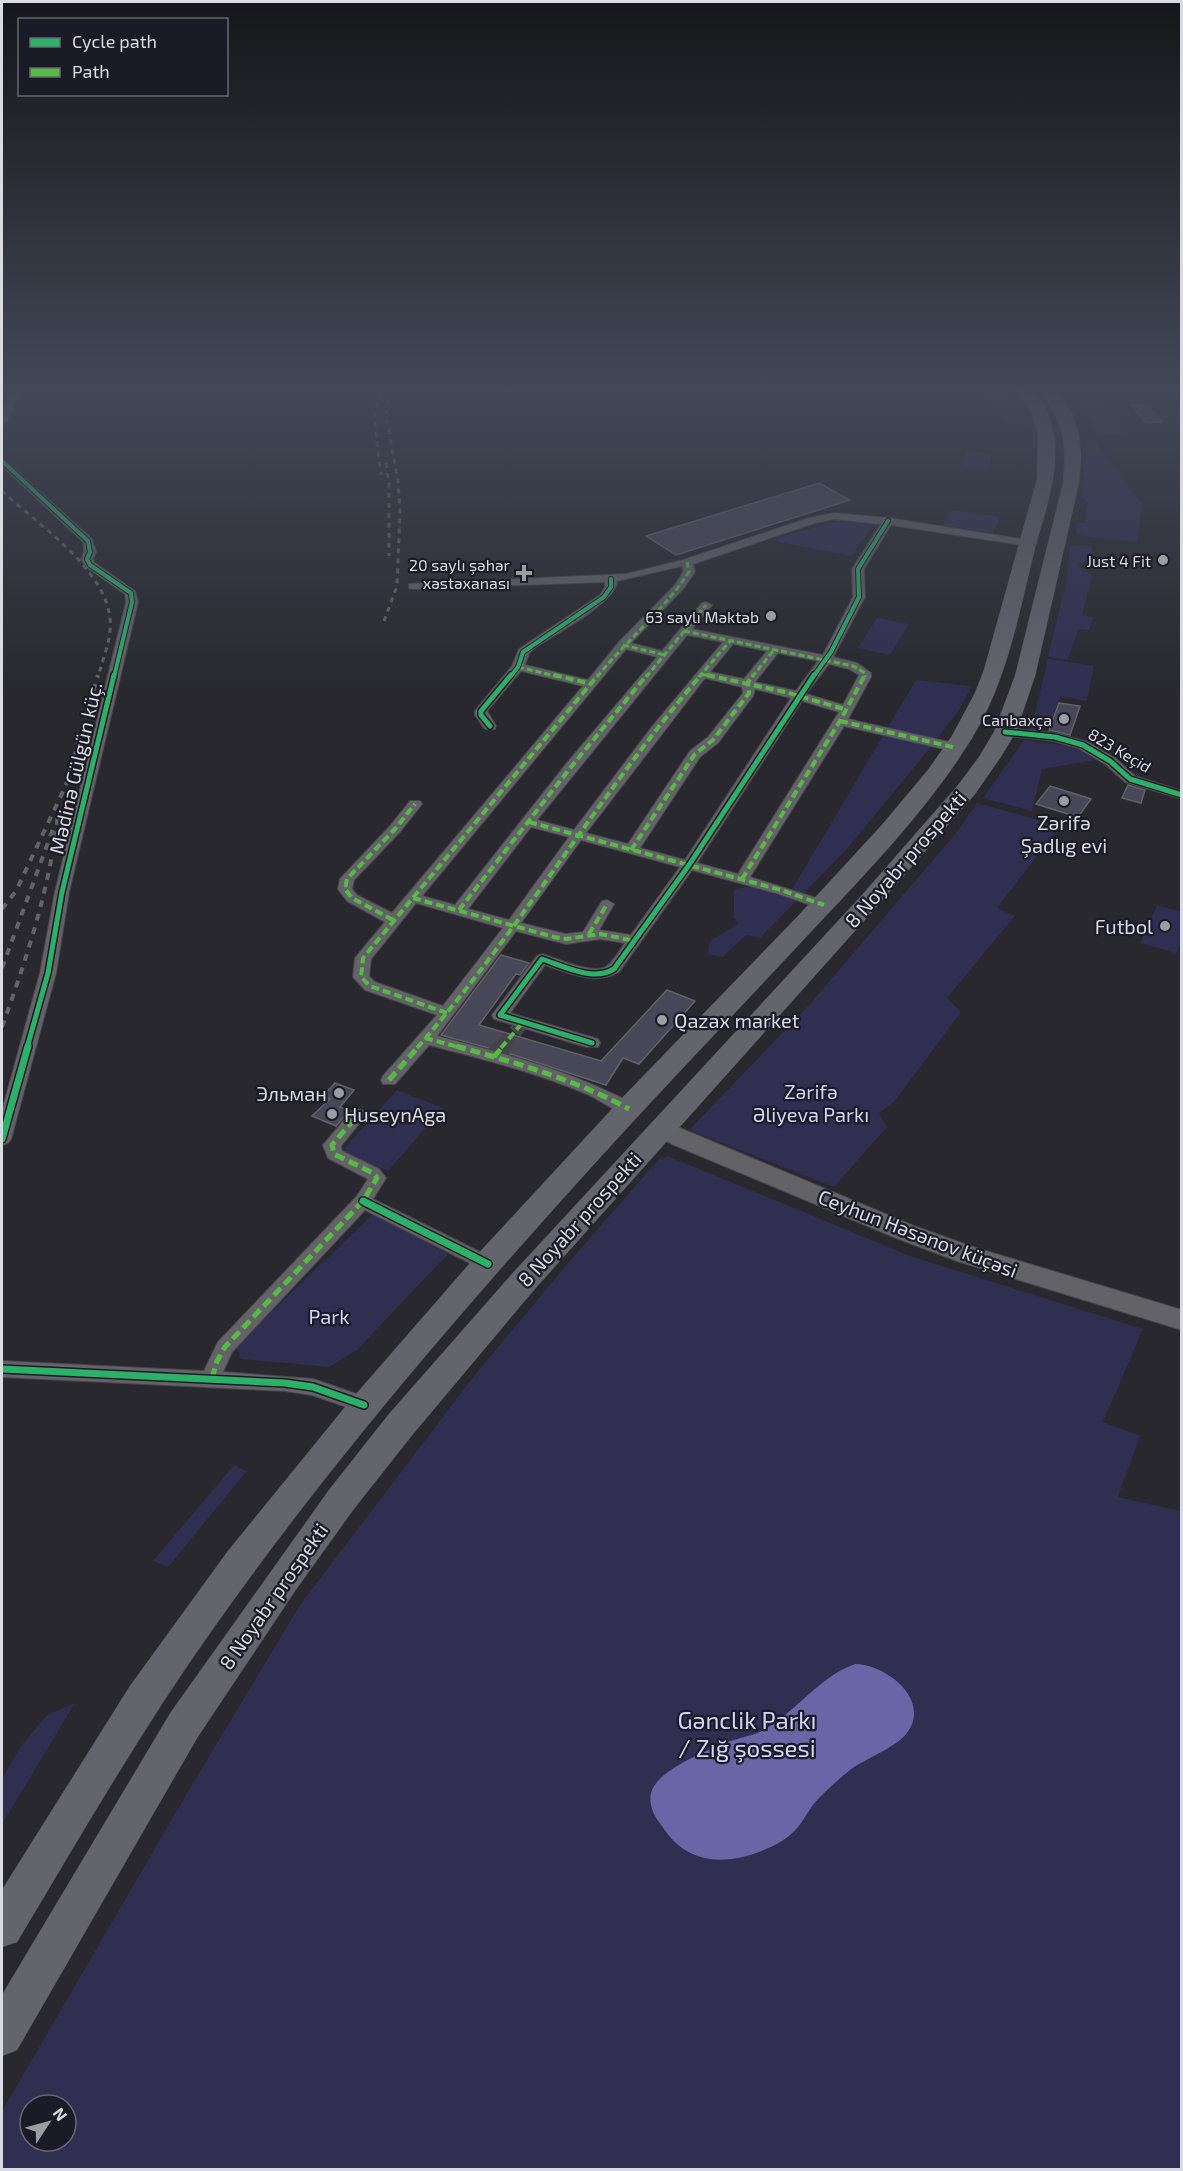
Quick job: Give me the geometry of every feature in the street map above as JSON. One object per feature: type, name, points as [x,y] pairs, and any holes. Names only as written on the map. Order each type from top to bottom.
[{"type":"highway","name":"8 Noyabr prospekti","points":[[2,1927],[165,1666],[293,1494],[364,1405],[488,1263],[629,1109],[824,905],[927,787],[957,748],[985,698],[1009,618],[1041,494]]},
{"type":"highway","name":"8 Noyabr prospekti","points":[[2,2034],[184,1725],[341,1500],[401,1424],[522,1283],[871,899],[967,789],[1005,732],[1025,676],[1067,494]]},
{"type":"highway","points":[[629,1109],[661,1128]]},
{"type":"main road","name":"Ceyhun Həsənov küçəsi","points":[[661,1128],[916,1236],[1009,1269],[1182,1320]]},
{"type":"street","name":"Mədinə Gülgün küç.","points":[[2,1139],[48,973],[62,892],[132,602],[131,593],[90,565],[87,559],[90,552],[88,541],[38,494]]},
{"type":"street","points":[[413,586],[611,579],[687,562],[822,518],[847,515],[1028,543]]},
{"type":"street","points":[[591,1043],[500,1015],[542,959],[604,975],[614,969],[636,941],[689,866],[825,659],[859,597],[858,569],[888,521]]},
{"type":"street","points":[[447,1013],[380,991],[363,981],[361,977],[363,958],[623,645],[679,587],[689,572],[687,562]]},
{"type":"street","points":[[490,726],[481,715],[481,711],[518,667],[523,652],[531,644],[604,597],[611,587],[611,579]]},
{"type":"street","points":[[459,910],[571,767],[706,605]]},
{"type":"street","points":[[684,631],[853,666],[865,673],[866,677],[742,879]]},
{"type":"street","points":[[389,1080],[447,1013],[578,835],[701,674],[730,641]]},
{"type":"street","points":[[623,645],[665,655]]},
{"type":"street","points":[[631,850],[695,754],[713,740],[749,693],[748,682],[774,650]]},
{"type":"street","points":[[518,667],[591,684]]},
{"type":"street","points":[[701,674],[798,697],[844,715],[957,748]]},
{"type":"street","name":"823 Keçid","points":[[1005,732],[1055,737],[1083,745],[1110,761],[1130,780],[1182,795]]},
{"type":"street","points":[[393,920],[352,898],[345,889],[347,879],[415,804]]},
{"type":"street","points":[[529,822],[742,879],[824,905]]},
{"type":"street","points":[[413,898],[566,939],[589,934],[636,941]]},
{"type":"street","points":[[589,934],[607,904]]},
{"type":"street","points":[[425,1038],[494,1057],[581,1087],[629,1109]]},
{"type":"street","points":[[212,1378],[217,1360],[225,1347],[363,1201],[377,1178],[374,1173],[334,1154],[331,1150],[332,1145],[358,1115]]},
{"type":"street","points":[[363,1201],[488,1263]]},
{"type":"street","points":[[2,1369],[212,1378],[313,1387],[364,1405]]},
{"type":"green space","points":[[1082,494],[1135,494],[1142,504],[1137,542],[1076,535],[1077,523],[1085,523],[1088,503]]},
{"type":"green space","points":[[952,510],[1000,517],[993,533],[943,525]]},
{"type":"green space","points":[[842,520],[874,523],[852,556],[769,540]]},
{"type":"green space","points":[[1092,546],[1092,559],[1075,564],[1092,575],[1082,615],[1093,618],[1089,630],[1079,629],[1067,660],[1048,657],[1067,578],[1070,547]]},
{"type":"green space","points":[[877,618],[909,624],[890,655],[858,648]]},
{"type":"green space","points":[[1048,659],[1094,666],[1087,701],[1060,697],[1050,724],[1042,724],[1038,733],[1026,731],[1028,722],[1035,713]]},
{"type":"green space","points":[[916,680],[972,686],[959,710],[847,849],[760,938],[746,935],[723,957],[707,954],[710,941],[739,923],[734,918],[734,889],[753,886],[788,896]]},
{"type":"green space","points":[[1024,740],[1078,747],[1095,760],[1042,769],[1032,811],[983,798]]},
{"type":"green space","name":"Zərifə Əliyeva Parkı","points":[[977,803],[1060,826],[997,908],[1015,916],[947,998],[961,1012],[894,1102],[879,1113],[887,1127],[834,1187],[689,1130],[809,1005],[956,833]]},
{"type":"green space","name":"Futbol","points":[[1157,905],[1181,912],[1181,940],[1176,953],[1140,943]]},
{"type":"green space","points":[[397,1090],[443,1108],[388,1171],[341,1152]]},
{"type":"green space","name":"Gənclik Parkı / Zığ şossesi","points":[[668,1156],[910,1256],[1143,1329],[1103,1422],[1140,1436],[1118,1497],[1181,1511],[1181,2169],[2,2170],[2,2111],[193,1783],[300,1605],[474,1376],[658,1160]]},
{"type":"green space","name":"Park","points":[[373,1214],[448,1254],[357,1350],[329,1367],[241,1359],[236,1346]]},
{"type":"green space","points":[[234,1465],[247,1471],[168,1567],[153,1561]]},
{"type":"green space","points":[[75,1703],[2,1824],[2,1779],[21,1746],[47,1715]]},
{"type":"shaded area","points":[[855,1664],[879,1670],[891,1677],[909,1696],[914,1708],[913,1720],[902,1738],[846,1773],[815,1803],[789,1836],[757,1853],[729,1859],[701,1857],[688,1852],[674,1841],[656,1818],[651,1806],[651,1792],[665,1774],[729,1741],[760,1732],[784,1716],[829,1678]]},
{"type":"building","points":[[782,494],[840,494],[850,500],[676,555],[646,536]]},
{"type":"building","name":"Canbaxça","points":[[1059,703],[1080,706],[1070,735],[1049,730]]},
{"type":"building","points":[[1128,785],[1145,790],[1141,803],[1122,798]]},
{"type":"building","name":"Zərifə Şadlıg evi","points":[[1050,786],[1091,799],[1078,817],[1036,804]]},
{"type":"building","points":[[501,955],[529,963],[520,975],[516,974],[479,1025],[601,1061],[667,990],[695,1001],[639,1064],[623,1058],[606,1085],[514,1055],[441,1035]]},
{"type":"building","points":[[335,1083],[354,1090],[340,1107],[349,1111],[336,1126],[312,1116],[330,1099],[323,1096]]},
{"type":"tunnel","points":[[501,1048],[523,1022]]},
{"type":"tunnel","points":[[494,1057],[503,1046]]},
{"type":"railway","points":[[6,494],[67,548],[96,582],[106,600],[110,633],[98,677]]},
{"type":"railway","points":[[389,494],[389,556]]},
{"type":"railway","points":[[384,621],[397,586],[399,494]]},
{"type":"railway","points":[[2,909],[16,891],[66,785],[98,675]]},
{"type":"railway","points":[[2,1027],[29,948],[43,895],[58,814]]},
{"type":"railway","points":[[2,968],[53,829]]},
{"type":"marked path","points":[[447,1013],[370,986],[361,977],[363,958],[623,645],[679,587],[689,572],[687,562]]},
{"type":"marked path","points":[[459,910],[571,767],[706,605]]},
{"type":"marked path","points":[[684,631],[825,659],[853,666],[865,673],[865,677],[840,721],[742,879]]},
{"type":"marked path","points":[[389,1080],[441,1020],[656,731],[730,641]]},
{"type":"marked path","points":[[623,645],[665,655]]},
{"type":"marked path","points":[[631,850],[695,754],[713,740],[749,693],[748,682],[774,650]]},
{"type":"marked path","points":[[518,667],[591,684]]},
{"type":"marked path","points":[[701,674],[785,692],[847,710]]},
{"type":"marked path","points":[[840,721],[957,748]]},
{"type":"marked path","points":[[393,920],[352,898],[345,889],[347,879],[395,829],[415,804]]},
{"type":"marked path","points":[[529,822],[781,890],[824,905]]},
{"type":"marked path","points":[[413,898],[554,937],[566,939],[600,934],[636,941]]},
{"type":"marked path","points":[[589,934],[607,904]]},
{"type":"marked path","points":[[494,1057],[523,1022]]},
{"type":"marked path","points":[[425,1038],[557,1076],[629,1109]]},
{"type":"marked path","points":[[212,1378],[217,1361],[225,1347],[363,1201],[377,1178],[373,1173],[334,1154],[332,1145],[358,1115]]},
{"type":"cycle path","points":[[2,1139],[48,973],[62,892],[132,602],[131,593],[90,565],[87,559],[90,552],[88,541],[38,494]]},
{"type":"cycle path","points":[[592,1043],[500,1015],[542,959],[590,973],[608,973],[614,969],[689,865],[798,697],[831,652],[859,597],[858,569],[888,521]]},
{"type":"cycle path","points":[[490,726],[481,715],[481,711],[518,667],[523,652],[604,597],[611,587],[611,579]]},
{"type":"cycle path","points":[[1005,732],[1055,737],[1083,745],[1110,761],[1130,779],[1182,795]]},
{"type":"cycle path","points":[[363,1201],[488,1264]]},
{"type":"cycle path","points":[[2,1369],[285,1383],[313,1387],[364,1405]]},
{"type":"place","name":"Just 4 Fit","points":[[1163,560]]},
{"type":"place","name":"20 saylı şəhər xəstəxanası","points":[[524,573]]},
{"type":"place","name":"63 saylı Məktəb","points":[[771,616]]},
{"type":"place","name":"Canbaxça","points":[[1064,719]]},
{"type":"place","name":"Zərifə Şadlıg evi","points":[[1064,801]]},
{"type":"place","name":"Futbol","points":[[1165,926]]},
{"type":"place","name":"Qazax market","points":[[662,1020]]},
{"type":"place","name":"Эльман","points":[[339,1093]]},
{"type":"place","name":"HuseynAga","points":[[332,1114]]}]
